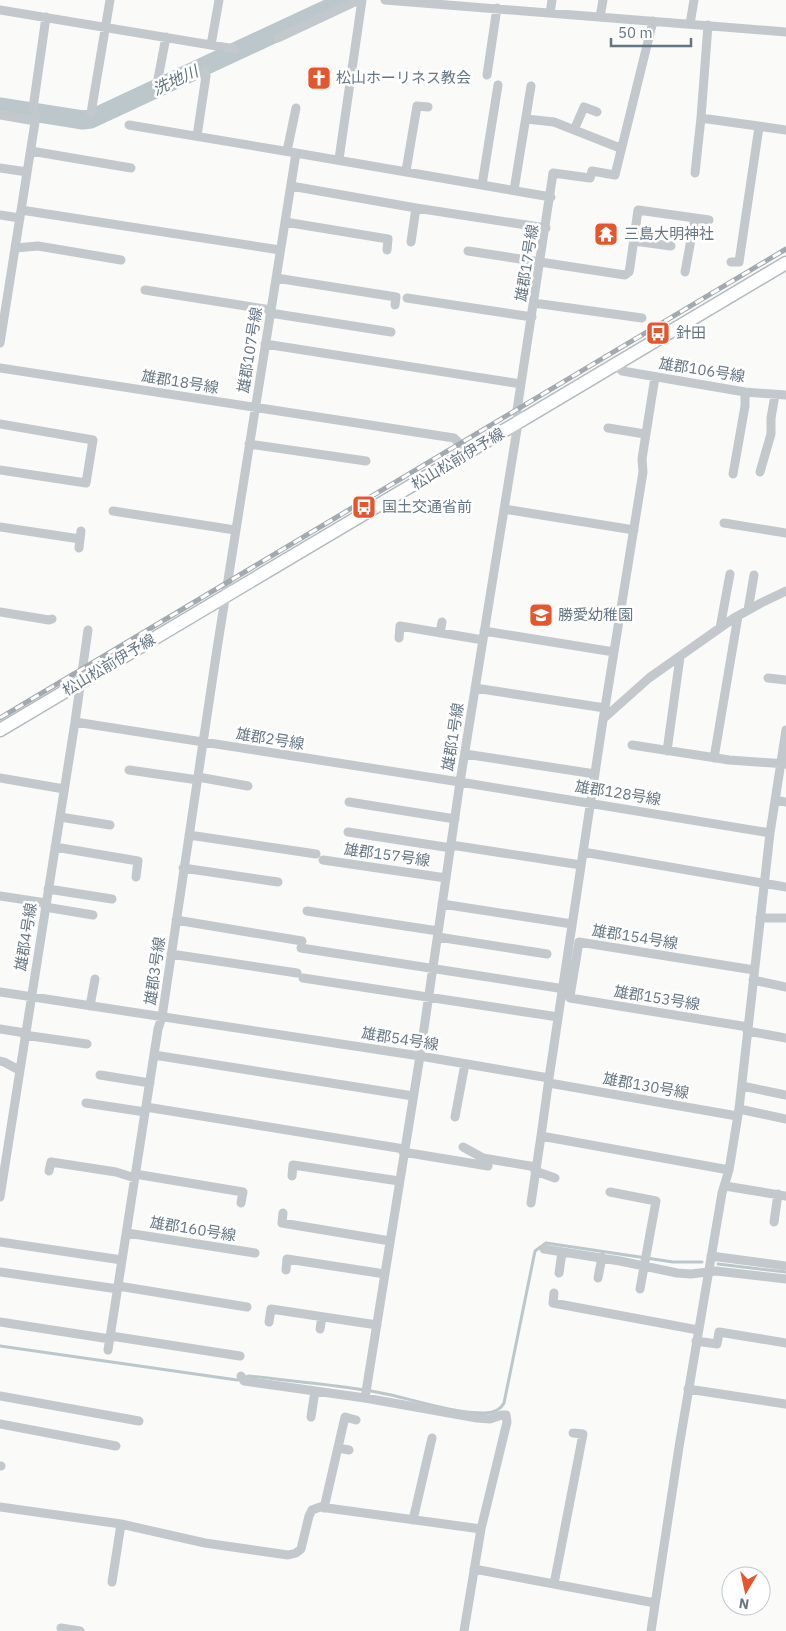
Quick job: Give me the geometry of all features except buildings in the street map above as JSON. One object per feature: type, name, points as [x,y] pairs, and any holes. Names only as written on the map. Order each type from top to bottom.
[{"type":"main road","name":"松山松前伊予線","points":[[0,730],[786,264]]},
{"type":"street","points":[[2,0],[0,10],[235,49]]},
{"type":"street","points":[[91,113],[110,0]]},
{"type":"street","points":[[211,45],[219,0]]},
{"type":"street","points":[[278,38],[361,0]]},
{"type":"street","points":[[339,159],[361,0]]},
{"type":"street","points":[[385,0],[786,32]]},
{"type":"street","points":[[514,10],[516,0]]},
{"type":"street","points":[[550,13],[552,0]]},
{"type":"street","points":[[600,17],[603,0]]},
{"type":"street","points":[[690,24],[694,0]]},
{"type":"street","points":[[487,75],[497,8]]},
{"type":"street","points":[[0,343],[3,308],[31,151],[46,17]]},
{"type":"street","points":[[526,119],[554,122],[620,148],[653,21]]},
{"type":"street","points":[[695,173],[708,26]]},
{"type":"street","points":[[157,84],[166,37]]},
{"type":"street","points":[[197,136],[206,76],[205,71]]},
{"type":"street","points":[[482,185],[498,85]]},
{"type":"street","points":[[514,190],[532,86]]},
{"type":"street","points":[[406,171],[417,106],[428,107]]},
{"type":"street","points":[[574,130],[584,107],[597,112]]},
{"type":"street","name":"雄郡107号線","points":[[226,595],[291,186],[291,152],[296,108]]},
{"type":"street","points":[[0,115],[35,115]]},
{"type":"street","points":[[701,118],[786,130]]},
{"type":"street","points":[[129,125],[339,159],[551,197]]},
{"type":"street","points":[[731,262],[739,262],[759,126]]},
{"type":"street","name":"雄郡17号線","points":[[518,423],[517,410],[551,197],[553,173],[590,178],[592,170],[615,175],[620,148]]},
{"type":"street","points":[[31,151],[131,168]]},
{"type":"street","points":[[0,168],[27,172]]},
{"type":"street","points":[[291,186],[546,228]]},
{"type":"street","points":[[411,242],[416,208]]},
{"type":"street","points":[[468,251],[625,274],[629,272],[638,210],[710,220]]},
{"type":"street","points":[[0,215],[20,214],[280,250]]},
{"type":"street","points":[[685,272],[695,218]]},
{"type":"street","points":[[285,222],[388,239],[387,250]]},
{"type":"street","points":[[634,241],[671,246]]},
{"type":"street","points":[[15,248],[38,246],[118,262]]},
{"type":"street","points":[[687,263],[697,264]]},
{"type":"street","points":[[276,278],[396,297],[394,305]]},
{"type":"street","points":[[145,290],[392,332]]},
{"type":"street","points":[[407,298],[532,317]]},
{"type":"street","points":[[435,313],[437,302]]},
{"type":"street","points":[[534,303],[642,318]]},
{"type":"street","points":[[367,339],[368,328]]},
{"type":"street","points":[[265,344],[322,357],[370,365],[521,384]]},
{"type":"street","name":"雄郡106号線","points":[[616,365],[622,371],[745,392],[786,396]]},
{"type":"street","name":"雄郡18号線","points":[[0,368],[454,438],[468,452]]},
{"type":"street","points":[[531,1203],[558,1017],[567,989],[572,924],[643,472],[642,459],[655,377]]},
{"type":"street","points":[[733,474],[745,392]]},
{"type":"street","points":[[760,472],[771,434],[771,418],[775,395]]},
{"type":"street","name":"雄郡1号線","points":[[366,1394],[420,1056],[460,782],[518,423]]},
{"type":"street","points":[[0,424],[93,440],[86,483],[0,470]]},
{"type":"street","points":[[608,428],[646,434]]},
{"type":"street","points":[[730,430],[740,432]]},
{"type":"street","points":[[249,444],[366,461]]},
{"type":"street","points":[[504,509],[634,530]]},
{"type":"street","points":[[116,514],[180,526],[235,530]]},
{"type":"street","points":[[724,524],[786,533]]},
{"type":"street","points":[[0,527],[80,540]]},
{"type":"street","points":[[720,628],[730,574]]},
{"type":"street","points":[[748,610],[754,575]]},
{"type":"street","points":[[603,720],[649,678],[680,656],[738,616],[786,591]]},
{"type":"street","name":"雄郡3号線","points":[[108,1350],[158,1030],[162,1017],[183,868],[226,595]]},
{"type":"street","points":[[0,612],[52,619]]},
{"type":"street","points":[[714,758],[738,616]]},
{"type":"street","points":[[440,633],[442,622]]},
{"type":"street","points":[[399,638],[400,626],[440,633],[484,636],[614,652]]},
{"type":"street","name":"雄郡4号線","points":[[0,1198],[88,630]]},
{"type":"street","points":[[668,751],[680,656]]},
{"type":"street","points":[[768,678],[786,680]]},
{"type":"street","points":[[475,688],[605,708]]},
{"type":"street","name":"雄郡2号線","points":[[75,722],[460,782]]},
{"type":"street","points":[[650,1631],[656,1603],[696,1341],[722,1193],[729,1170],[742,1086],[770,833],[783,763],[786,730]]},
{"type":"street","points":[[632,745],[714,758],[783,763]]},
{"type":"street","points":[[465,754],[595,774]]},
{"type":"street","points":[[129,770],[248,786]]},
{"type":"street","points":[[0,778],[64,789]]},
{"type":"street","name":"雄郡128号線","points":[[460,782],[770,833]]},
{"type":"street","points":[[775,800],[786,802]]},
{"type":"street","points":[[349,802],[455,819]]},
{"type":"street","points":[[60,817],[110,825]]},
{"type":"street","points":[[348,832],[581,865]]},
{"type":"street","name":"雄郡157号線","points":[[189,834],[446,878]]},
{"type":"street","points":[[55,847],[138,861],[136,877]]},
{"type":"street","points":[[583,852],[786,887]]},
{"type":"street","points":[[183,868],[278,882]]},
{"type":"street","points":[[48,889],[112,899]]},
{"type":"street","points":[[0,896],[93,915]]},
{"type":"street","points":[[442,904],[572,924]]},
{"type":"street","points":[[307,911],[547,954]]},
{"type":"street","points":[[760,918],[786,918]]},
{"type":"street","points":[[176,920],[433,968],[567,989]]},
{"type":"street","name":"雄郡154号線","points":[[567,989],[579,942],[754,970]]},
{"type":"street","points":[[171,954],[558,1017]]},
{"type":"street","points":[[90,1006],[94,979]]},
{"type":"street","points":[[753,980],[786,987]]},
{"type":"street","name":"雄郡153号線","points":[[567,989],[570,998],[748,1029]]},
{"type":"street","name":"雄郡54号線","points":[[0,992],[420,1056],[549,1080]]},
{"type":"street","points":[[0,1029],[87,1044]]},
{"type":"street","points":[[748,1029],[786,1038]]},
{"type":"street","points":[[154,1055],[413,1096]]},
{"type":"street","points":[[0,1061],[19,1070]]},
{"type":"street","points":[[455,1117],[465,1064]]},
{"type":"street","points":[[100,1075],[150,1083]]},
{"type":"street","points":[[300,1088],[302,1078]]},
{"type":"street","name":"雄郡130号線","points":[[549,1080],[786,1119]]},
{"type":"street","points":[[742,1086],[786,1095]]},
{"type":"street","points":[[86,1103],[146,1109],[488,1166]]},
{"type":"street","points":[[541,1136],[729,1170]]},
{"type":"street","points":[[463,1147],[482,1158],[536,1169],[555,1178]]},
{"type":"street","points":[[49,1171],[51,1162],[197,1184],[243,1192],[241,1202]]},
{"type":"street","points":[[477,1174],[478,1164]]},
{"type":"street","points":[[292,1176],[293,1165],[345,1178],[399,1182]]},
{"type":"street","points":[[195,1194],[197,1184]]},
{"type":"street","points":[[724,1186],[782,1195],[774,1222]]},
{"type":"street","points":[[610,1192],[656,1201],[640,1289]]},
{"type":"street","points":[[283,1213],[282,1223],[390,1241]]},
{"type":"street","points":[[332,1231],[333,1222]]},
{"type":"street","name":"雄郡160号線","points":[[126,1233],[182,1246],[252,1252],[247,1263]]},
{"type":"street","points":[[0,1242],[122,1260]]},
{"type":"street","points":[[544,1249],[602,1258],[645,1261],[677,1273],[691,1274],[708,1270],[786,1279]]},
{"type":"street","points":[[559,1273],[562,1252]]},
{"type":"street","points":[[711,1256],[786,1266]]},
{"type":"street","points":[[598,1278],[602,1258]]},
{"type":"street","points":[[286,1270],[287,1259],[384,1274]]},
{"type":"street","points":[[0,1272],[247,1307]]},
{"type":"street","points":[[554,1293],[553,1303],[698,1330]]},
{"type":"street","points":[[611,1314],[612,1303]]},
{"type":"street","points":[[269,1322],[271,1309],[376,1325]]},
{"type":"street","points":[[320,1329],[322,1317]]},
{"type":"street","points":[[0,1322],[240,1356]]},
{"type":"street","points":[[696,1341],[717,1344],[719,1332],[786,1342]]},
{"type":"street","points":[[242,1379],[315,1391],[366,1394],[483,1419],[506,1415],[481,1529],[464,1631]]},
{"type":"street","points":[[688,1389],[786,1404]]},
{"type":"street","points":[[310,1417],[315,1391]]},
{"type":"street","points":[[0,1396],[139,1421]]},
{"type":"street","points":[[324,1508],[345,1418],[356,1420]]},
{"type":"street","points":[[0,1424],[111,1448]]},
{"type":"street","points":[[554,1584],[582,1434],[573,1433]]},
{"type":"street","points":[[413,1520],[432,1438]]},
{"type":"street","points":[[338,1448],[349,1450]]},
{"type":"street","points":[[0,1507],[121,1524],[205,1543],[288,1555],[296,1553],[301,1548],[309,1516],[312,1510],[320,1508],[481,1529]]},
{"type":"street","points":[[112,1582],[121,1524]]},
{"type":"street","points":[[474,1569],[656,1603]]},
{"type":"street","points":[[61,1628],[78,1631]]},
{"type":"waterway","name":"洗地川","points":[[0,107],[83,120],[91,119],[342,2]]},
{"type":"waterway","points":[[0,1346],[237,1380],[249,1376],[341,1386],[385,1394],[442,1408],[491,1413],[498,1410],[504,1403],[535,1251],[546,1243],[673,1262],[702,1262]]},
{"type":"waterway","points":[[718,1264],[786,1272]]},
{"type":"railway","points":[[0,718],[786,249]]},
{"type":"place","name":"松山ホーリネス教会","points":[[319,78]]},
{"type":"place","name":"三島大明神社","points":[[606,234]]},
{"type":"place","name":"針田","points":[[658,333]]},
{"type":"place","name":"国土交通省前","points":[[364,507]]},
{"type":"place","name":"勝愛幼稚園","points":[[541,615]]}]
